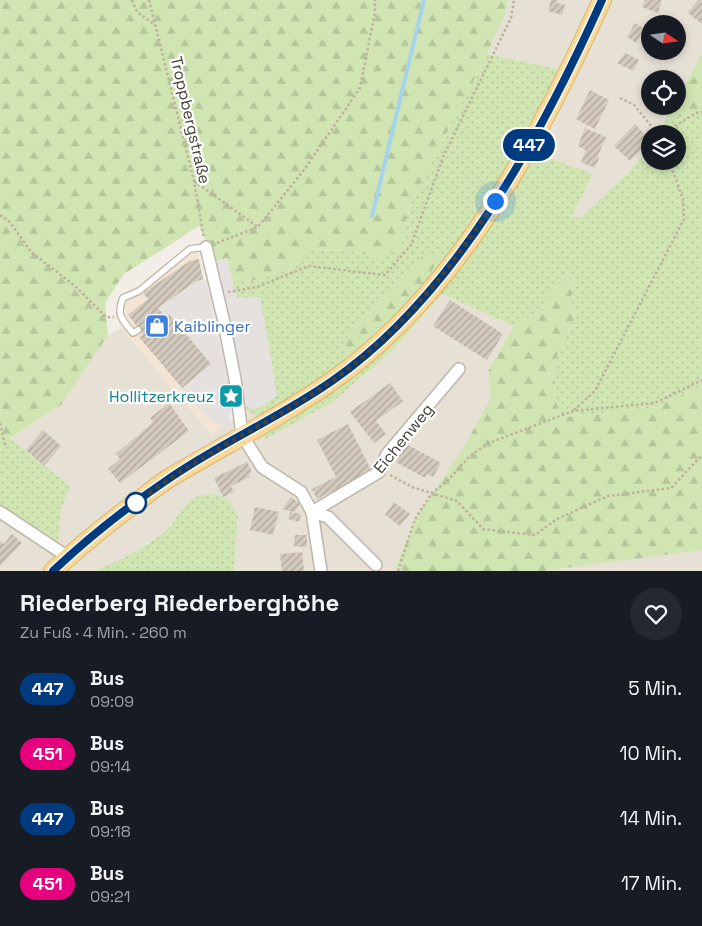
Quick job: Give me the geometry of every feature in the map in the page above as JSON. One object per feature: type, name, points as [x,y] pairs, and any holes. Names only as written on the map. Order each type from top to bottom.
[{"type":"main road","points":[[53,571],[104,526],[168,479],[315,393],[390,334],[430,290],[476,231],[524,154],[568,73],[602,0]]},
{"type":"street","points":[[206,247],[236,379],[242,435],[262,467],[301,492],[312,512],[321,571]]},
{"type":"street","name":"Eichenweg","points":[[312,512],[380,472],[387,454],[459,370]]},
{"type":"street","points":[[0,512],[68,556]]},
{"type":"street","points":[[312,512],[328,517],[379,568]]},
{"type":"lane","points":[[138,330],[133,333],[120,317],[119,308],[123,298],[139,291],[190,249],[206,247]]},
{"type":"path","points":[[132,0],[138,12],[156,26]]},
{"type":"path","name":"Troppbergstraße","points":[[149,0],[194,181],[206,247]]},
{"type":"path","points":[[206,247],[258,227],[304,170],[360,88],[375,12],[375,0]]},
{"type":"path","points":[[217,293],[257,287],[309,266],[385,275],[411,245],[444,155],[511,18],[514,0]]},
{"type":"path","points":[[620,98],[634,105],[652,125]]},
{"type":"path","points":[[675,125],[696,113],[702,112]]},
{"type":"path","points":[[573,411],[595,391],[684,219],[683,199],[672,170]]},
{"type":"path","points":[[194,181],[258,227]]},
{"type":"path","points":[[0,215],[10,222],[31,252],[75,286],[106,317],[120,317]]},
{"type":"path","points":[[398,571],[415,519],[432,493],[446,482],[470,456],[489,444],[573,411],[656,403],[702,380]]},
{"type":"path","points":[[0,423],[5,445]]},
{"type":"path","points":[[400,479],[412,487],[457,502],[483,529],[534,534],[557,519],[608,496],[671,488],[702,455]]},
{"type":"shaded area","points":[[508,0],[702,0],[702,53],[686,83],[686,70],[641,70],[641,115],[668,115],[663,125],[641,125],[641,157],[629,172],[580,218],[572,216],[593,174],[536,154],[560,72],[558,69],[487,54],[506,12]]},
{"type":"shaded area","points":[[197,252],[203,279],[206,280],[230,423],[211,434],[121,328],[117,316],[126,302],[189,254]]},
{"type":"shaded area","points":[[227,258],[237,298],[260,297],[267,334],[277,395],[264,405],[253,410],[244,405],[210,262]]},
{"type":"shaded area","points":[[206,279],[231,392],[230,423],[223,427],[206,415],[182,388],[211,364],[169,315],[165,317],[158,308],[195,282]]},
{"type":"shaded area","points":[[442,294],[514,326],[488,371],[491,397],[395,569],[406,571],[234,571],[238,516],[185,505],[166,530],[135,552],[111,565],[94,571],[0,571],[0,508],[58,543],[61,510],[70,486],[10,438],[61,405],[108,335],[121,328],[211,434],[247,411],[256,415],[265,439],[333,402],[392,351]]},
{"type":"shaded area","points":[[702,550],[702,571],[543,571]]},
{"type":"green space","points":[[0,0],[508,0],[506,12],[487,54],[411,203],[399,248],[381,259],[346,249],[306,250],[290,267],[252,281],[232,279],[227,258],[216,261],[199,226],[124,274],[105,303],[108,335],[61,405],[10,438],[0,449]]},
{"type":"green space","points":[[702,53],[702,113],[666,119],[668,115],[686,115],[686,83]]},
{"type":"green space","points":[[487,54],[558,69],[560,72],[536,153],[593,174],[572,216],[580,218],[629,172],[641,157],[641,170],[686,170],[686,125],[663,125],[666,119],[702,112],[702,386],[656,407],[558,418],[553,365],[575,316],[571,298],[575,277],[567,273],[535,314],[514,326],[442,294],[392,351],[333,402],[265,439],[256,415],[247,411],[244,405],[260,298],[236,298],[232,279],[252,281],[290,267],[306,250],[346,249],[381,259],[399,248],[411,203]],"holes":[[[422,256],[385,325],[349,355],[341,347],[360,321],[384,297],[398,287],[404,275],[417,264]]]},
{"type":"green space","points":[[438,253],[440,257],[422,285],[387,322],[350,355],[341,347],[360,321],[384,297],[398,287],[404,275],[417,264],[422,256]]},
{"type":"green space","points":[[567,273],[575,277],[571,298],[575,316],[553,365],[558,418],[656,407],[702,386],[702,550],[543,571],[406,571],[395,569],[418,515],[464,447],[491,397],[488,371],[514,326],[535,314]]},
{"type":"green space","points":[[10,438],[70,486],[61,510],[58,544],[0,508],[0,449]]},
{"type":"green space","points":[[216,494],[229,500],[238,516],[234,571],[94,571],[131,554],[149,543],[169,527],[191,500],[201,495]]},
{"type":"building","points":[[551,0],[558,0],[557,3],[565,5],[562,15],[548,11]]},
{"type":"building","points":[[645,0],[662,0],[658,13],[642,7]]},
{"type":"building","points":[[698,0],[702,0],[702,24],[688,13]]},
{"type":"building","points":[[635,23],[641,27],[641,34],[636,43],[627,37]]},
{"type":"building","points":[[625,53],[639,60],[633,71],[617,63]]},
{"type":"building","points":[[590,90],[609,100],[595,129],[576,119]]},
{"type":"building","points":[[635,124],[641,130],[641,149],[630,161],[614,146]]},
{"type":"building","points":[[585,128],[606,137],[595,168],[581,162],[586,150],[578,146]]},
{"type":"building","name":"Kaiblinger","points":[[199,259],[203,279],[195,282],[158,308],[165,317],[169,314],[211,364],[182,388],[139,337],[143,334],[128,315],[148,299],[143,293],[190,261]]},
{"type":"building","points":[[450,300],[503,334],[487,360],[433,326]]},
{"type":"building","points":[[390,383],[403,401],[376,421],[386,434],[374,443],[350,412]]},
{"type":"building","points":[[169,403],[189,431],[120,483],[108,469],[120,459],[116,454],[153,422],[150,418]]},
{"type":"building","points":[[348,424],[372,472],[317,499],[312,489],[336,477],[317,440]]},
{"type":"building","points":[[43,430],[61,446],[44,466],[26,450]]},
{"type":"building","points":[[406,444],[441,463],[433,477],[427,474],[425,478],[396,462]]},
{"type":"building","points":[[247,462],[252,472],[249,474],[250,477],[231,486],[234,492],[223,497],[214,478]]},
{"type":"building","points":[[291,497],[300,504],[294,512],[282,509]]},
{"type":"building","points":[[394,502],[410,514],[400,526],[385,515]]},
{"type":"building","points":[[255,507],[279,512],[273,535],[250,530]]},
{"type":"building","points":[[290,512],[301,514],[299,522],[288,519]]},
{"type":"building","points":[[12,534],[22,543],[0,566],[0,541],[4,544]]},
{"type":"building","points":[[295,535],[307,535],[307,547],[294,546]]},
{"type":"building","points":[[302,552],[304,571],[282,571],[280,554]]},
{"type":"waterway","points":[[372,216],[424,0]]},
{"type":"bus line","name":"447","points":[[53,571],[104,526],[168,479],[333,381],[390,334],[405,319],[455,259],[495,201],[544,118],[602,0]]},
{"type":"place","name":"Kaiblinger","points":[[157,326]]},
{"type":"place","name":"Hollitzerkreuz","points":[[231,396]]},
{"type":"route","points":[[136,503],[168,479],[315,393],[333,381],[390,334],[405,319],[455,259],[495,201]]}]
